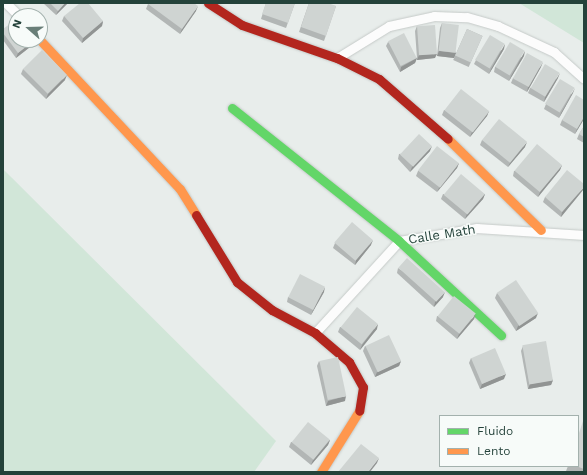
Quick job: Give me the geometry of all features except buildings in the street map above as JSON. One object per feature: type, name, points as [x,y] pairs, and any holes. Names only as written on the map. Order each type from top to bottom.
[{"type":"street","points":[[208,3],[242,25],[337,58],[378,79],[467,156],[541,230]]},
{"type":"street","points":[[337,58],[389,26],[434,16],[467,17],[498,26],[554,52],[584,79]]},
{"type":"street","points":[[48,48],[180,189],[237,282],[272,310],[315,332],[349,362],[363,387],[359,414],[321,472]]},
{"type":"street","points":[[232,108],[400,241],[501,335]]},
{"type":"street","name":"Calle Math","points":[[315,332],[400,241],[476,228],[541,230],[584,235]]},
{"type":"green space","points":[[519,3],[584,3],[584,43]]},
{"type":"green space","points":[[3,169],[276,441],[254,472],[3,472]]},
{"type":"traffic: fast","points":[[232,108],[399,241],[501,335]]},
{"type":"traffic: slow","points":[[48,48],[180,189],[196,215]]},
{"type":"traffic: slow","points":[[448,139],[541,230]]},
{"type":"traffic: slow","points":[[321,472],[359,411]]},
{"type":"traffic: jam","points":[[208,3],[242,25],[337,58],[379,79],[448,139]]},
{"type":"traffic: jam","points":[[196,215],[237,282],[272,310],[315,333],[349,362],[363,387],[359,411]]}]
